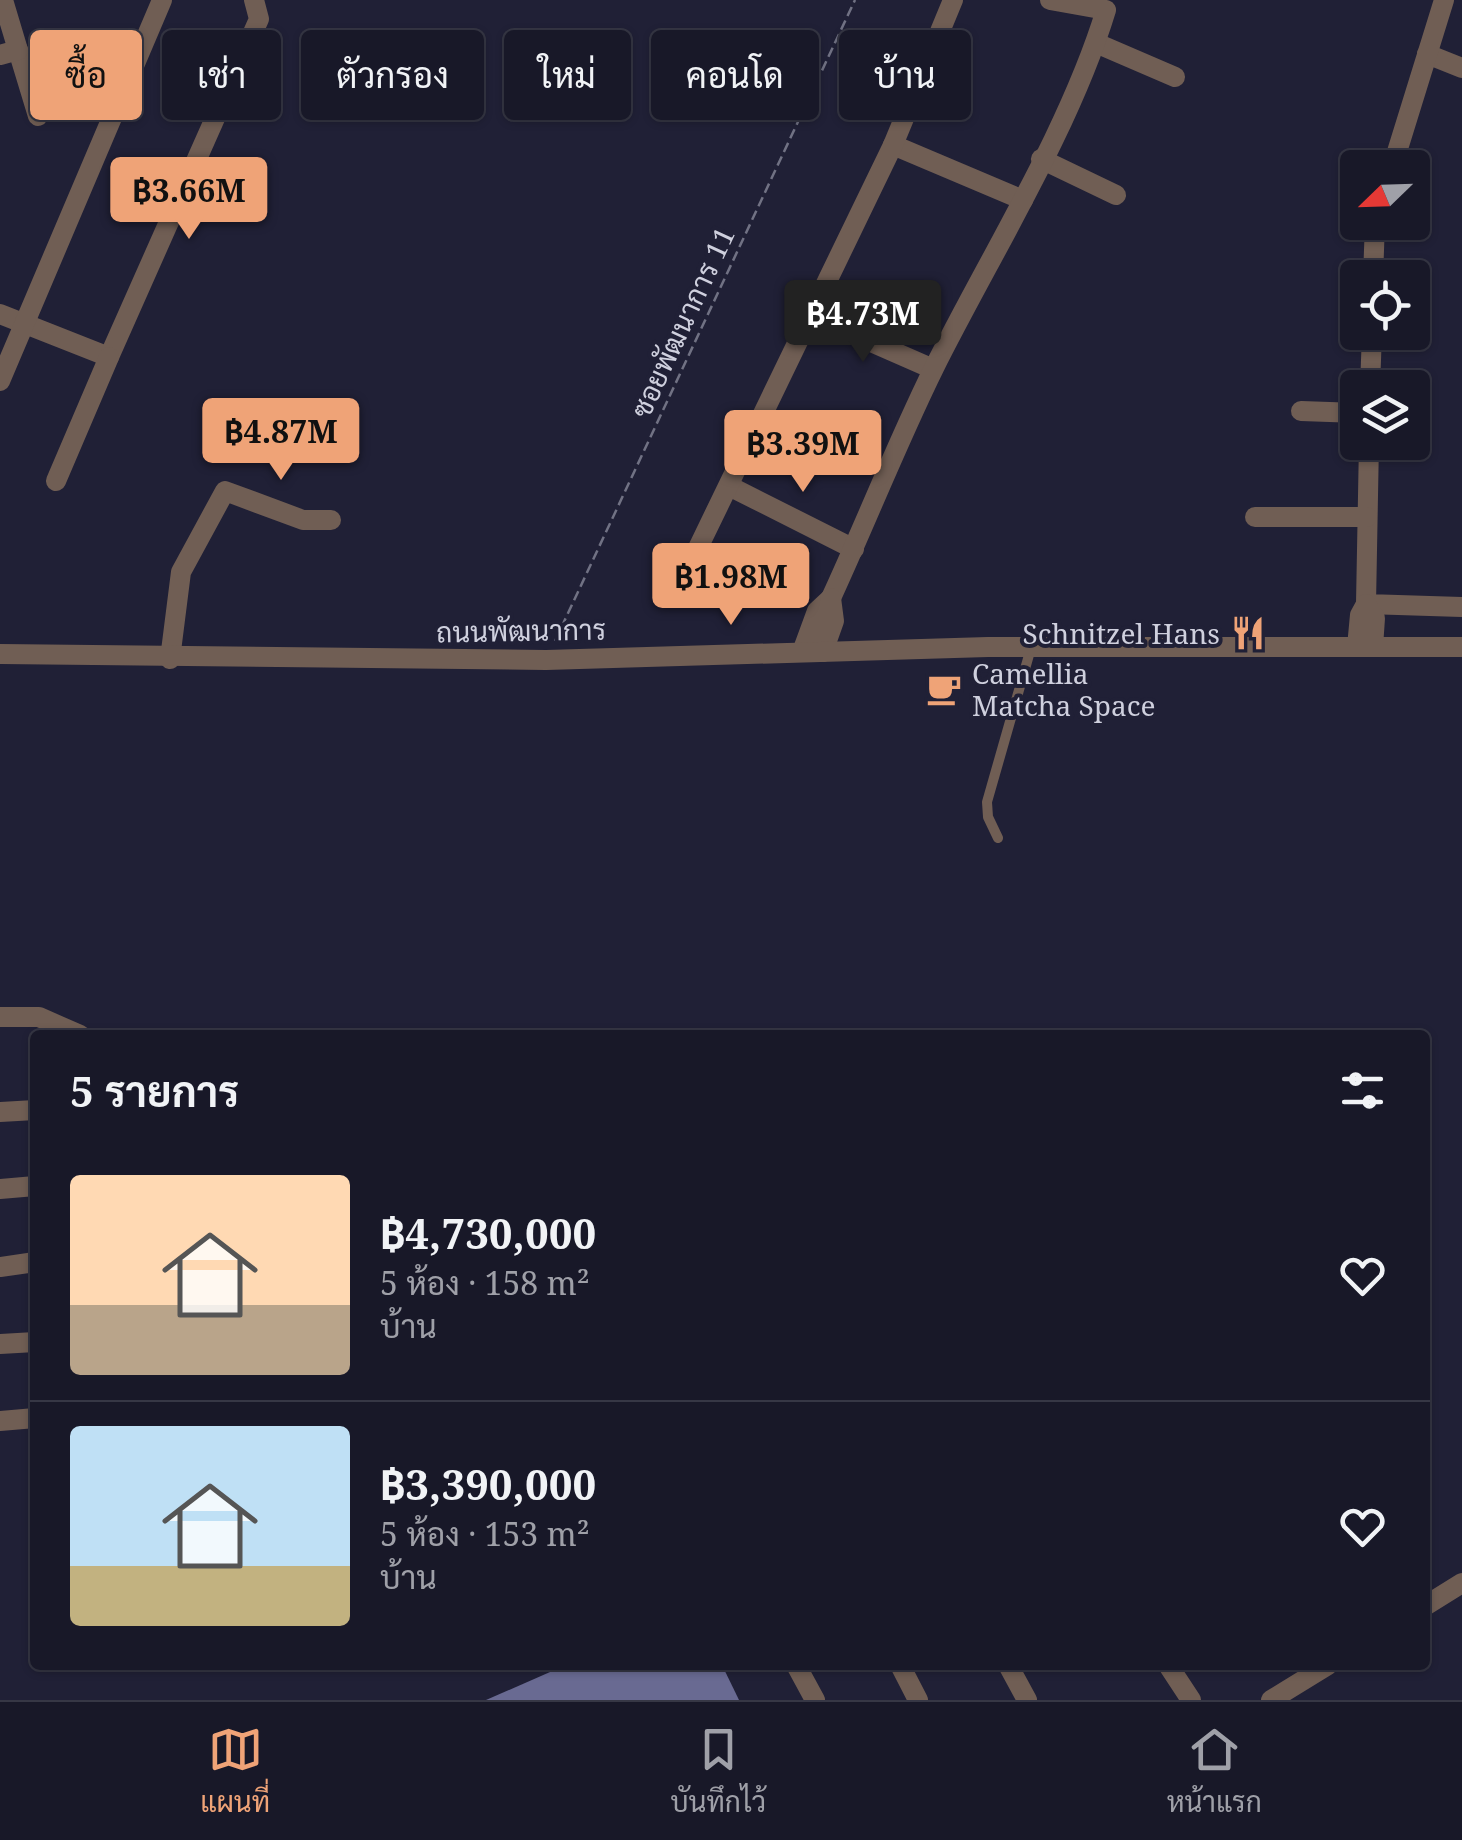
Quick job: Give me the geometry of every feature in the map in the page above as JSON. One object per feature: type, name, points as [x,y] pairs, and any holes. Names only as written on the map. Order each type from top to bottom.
[{"type":"street","points":[[3,0],[9,52],[30,98]]},
{"type":"street","points":[[0,382],[13,335],[162,0]]},
{"type":"street","points":[[56,481],[259,18],[254,0]]},
{"type":"street","points":[[698,548],[894,145],[953,0]]},
{"type":"street","points":[[813,652],[834,621],[831,598],[933,370],[1024,200],[1096,43],[1106,10],[1050,0]]},
{"type":"street","points":[[1397,150],[1444,0]]},
{"type":"street","points":[[1096,43],[1174,77]]},
{"type":"street","points":[[1426,54],[1462,68]]},
{"type":"street","points":[[894,145],[1024,200]]},
{"type":"street","points":[[1041,159],[1116,195]]},
{"type":"street","points":[[0,314],[13,335],[109,356]]},
{"type":"street","points":[[812,316],[933,370]]},
{"type":"street","points":[[1301,411],[1340,413]]},
{"type":"street","points":[[1365,647],[1375,618],[1366,604],[1369,460]]},
{"type":"street","points":[[729,486],[854,549]]},
{"type":"street","points":[[170,659],[181,572],[225,491],[303,520],[331,520]]},
{"type":"street","points":[[1255,518],[1367,517]]},
{"type":"street","points":[[1366,604],[1462,607]]},
{"type":"street","name":"ถนนพัฒนาการ","points":[[0,654],[170,659],[546,660],[1030,648],[1462,648]]},
{"type":"street","points":[[0,1016],[39,1017],[69,1030]]},
{"type":"street","points":[[0,1112],[30,1110]]},
{"type":"street","points":[[0,1189],[30,1186]]},
{"type":"street","points":[[0,1267],[30,1263]]},
{"type":"street","points":[[0,1344],[30,1342]]},
{"type":"street","points":[[0,1421],[30,1418]]},
{"type":"street","points":[[1430,1603],[1462,1583]]},
{"type":"street","points":[[799,1670],[815,1700]]},
{"type":"street","points":[[903,1670],[918,1700]]},
{"type":"street","points":[[1011,1670],[1027,1700]]},
{"type":"street","points":[[1171,1670],[1192,1700]]},
{"type":"street","points":[[1271,1700],[1320,1670]]},
{"type":"lane","points":[[998,838],[988,817],[987,802],[1030,648]]},
{"type":"path","name":"ซอยพัฒนาการ 11","points":[[546,660],[855,0]]},
{"type":"water","points":[[555,1670],[724,1670],[739,1700],[486,1700]]},
{"type":"place","name":"Schnitzel Hans","points":[[1248,633]]},
{"type":"place","name":"Camellia Matcha Space","points":[[944,689]]}]
